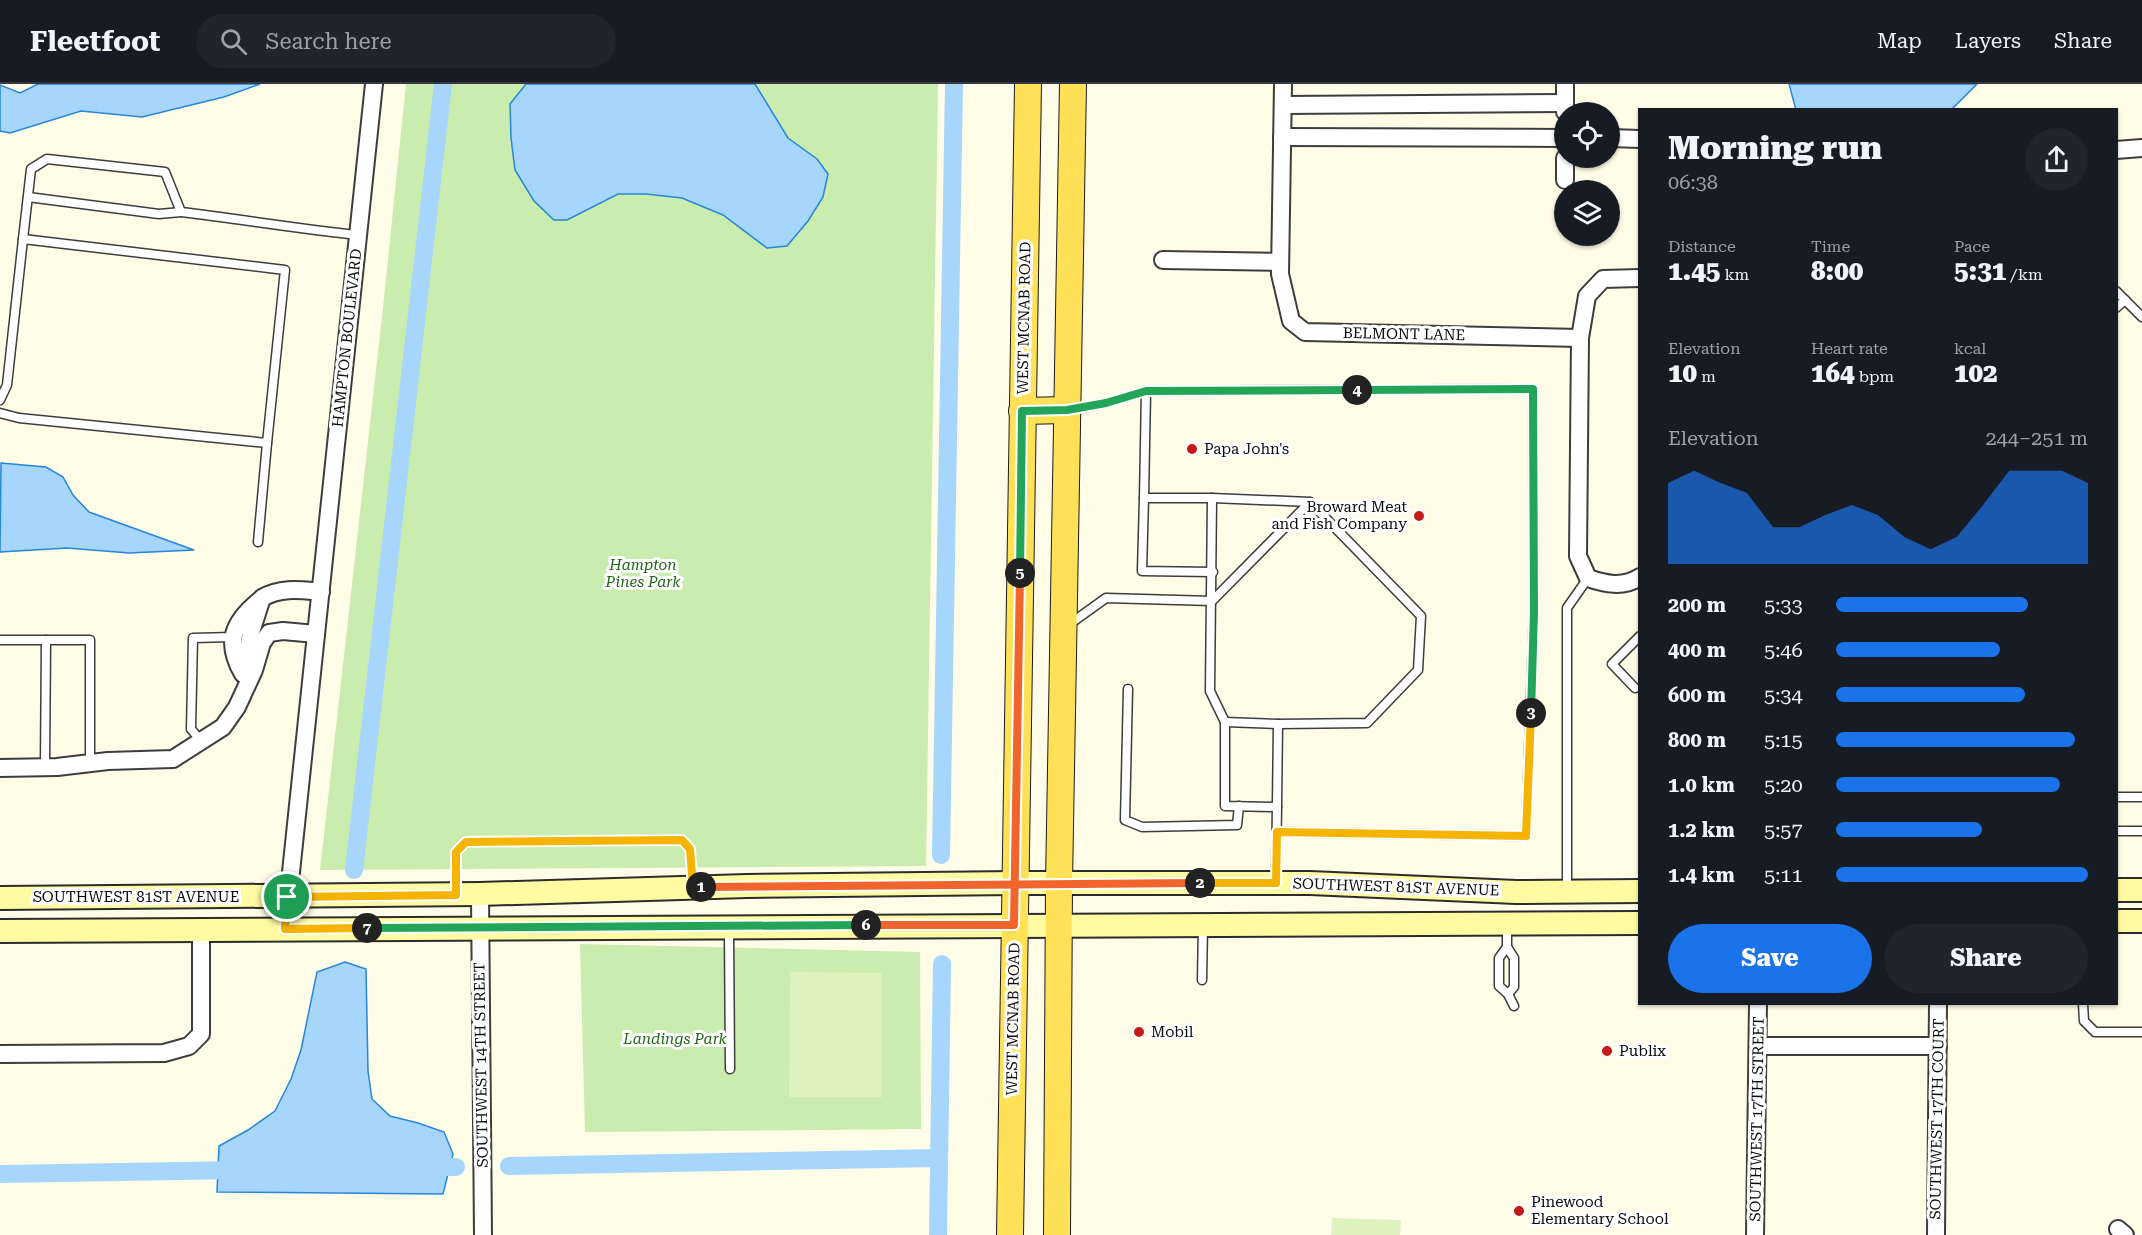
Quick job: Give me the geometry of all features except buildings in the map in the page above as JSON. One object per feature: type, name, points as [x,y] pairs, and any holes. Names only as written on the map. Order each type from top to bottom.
[{"type":"main road","name":"WEST MCNAB ROAD","points":[[1010,1235],[1028,84]]},
{"type":"main road","points":[[1057,1235],[1059,883],[1073,84]]},
{"type":"main road","points":[[1022,411],[1067,410]]},
{"type":"street","name":"HAMPTON BOULEVARD","points":[[285,929],[374,84]]},
{"type":"street","name":"BELMONT LANE","points":[[1283,84],[1280,274],[1291,321],[1305,332],[1580,338]]},
{"type":"street","points":[[1565,84],[1565,102]]},
{"type":"street","points":[[1283,105],[1554,108]]},
{"type":"street","points":[[1282,137],[1554,138]]},
{"type":"street","points":[[1620,138],[1638,139]]},
{"type":"street","points":[[2118,150],[2142,148]]},
{"type":"street","points":[[1565,168],[1565,180]]},
{"type":"street","points":[[1163,260],[1280,262]]},
{"type":"street","points":[[1638,278],[1603,279],[1587,296],[1580,338],[1578,556],[1588,578],[1605,585],[1638,579]]},
{"type":"street","points":[[244,681],[233,651],[233,638],[242,616],[272,592],[286,589],[321,592]]},
{"type":"street","points":[[0,768],[172,759],[224,728],[237,707],[244,681],[250,632],[262,598]]},
{"type":"street","points":[[244,681],[254,670],[268,633],[283,631],[316,634]]},
{"type":"street","name":"SOUTHWEST 81ST AVENUE","points":[[0,898],[456,895],[693,887],[1015,883],[1276,883],[1516,892],[1638,891]]},
{"type":"street","points":[[2118,890],[2142,890]]},
{"type":"street","name":"SOUTHWEST 14TH STREET","points":[[480,894],[483,1235]]},
{"type":"street","points":[[2118,921],[2142,921]]},
{"type":"street","points":[[0,930],[1638,923]]},
{"type":"street","points":[[0,1054],[164,1053],[189,1046],[201,1034],[201,929]]},
{"type":"street","name":"SOUTHWEST 17TH STREET","points":[[1755,1235],[1758,1005]]},
{"type":"street","name":"SOUTHWEST 17TH COURT","points":[[1936,1235],[1938,1005]]},
{"type":"street","points":[[1758,1046],[1938,1046]]},
{"type":"lane","points":[[0,400],[7,385],[31,169],[47,159],[165,172],[181,212]]},
{"type":"lane","points":[[28,197],[159,214],[181,212],[241,219],[289,228],[358,235]]},
{"type":"lane","points":[[23,238],[285,270],[258,542]]},
{"type":"lane","points":[[2118,293],[2142,317]]},
{"type":"lane","points":[[2118,306],[2125,300]]},
{"type":"lane","points":[[1067,410],[1106,403],[1146,391],[1533,389],[1534,612],[1526,836],[1277,832]]},
{"type":"lane","points":[[1146,391],[1143,571],[1213,572]]},
{"type":"lane","points":[[0,413],[19,418],[267,443]]},
{"type":"lane","points":[[1144,498],[1310,502],[1421,616],[1418,670],[1367,723],[1225,722]]},
{"type":"lane","points":[[1212,498],[1210,691],[1225,722],[1225,806],[1277,807]]},
{"type":"lane","points":[[1063,629],[1106,598],[1212,601],[1310,502]]},
{"type":"lane","points":[[1567,892],[1567,608],[1588,578]]},
{"type":"lane","points":[[202,742],[191,729],[193,638],[233,638]]},
{"type":"lane","points":[[1638,638],[1612,664],[1638,688]]},
{"type":"lane","points":[[0,640],[90,639],[90,763]]},
{"type":"lane","points":[[45,767],[46,640]]},
{"type":"lane","points":[[1128,689],[1125,820],[1142,827],[1237,825],[1239,806]]},
{"type":"lane","points":[[1276,883],[1278,724]]},
{"type":"lane","points":[[2118,797],[2142,797]]},
{"type":"lane","points":[[2118,831],[2142,831]]},
{"type":"lane","points":[[456,895],[456,852],[466,842],[682,840],[690,849],[693,887]]},
{"type":"lane","points":[[1507,923],[1507,947],[1515,958],[1514,987],[1508,994]]},
{"type":"lane","points":[[1202,980],[1203,924]]},
{"type":"lane","points":[[729,926],[730,1069]]},
{"type":"lane","points":[[1507,947],[1499,958],[1499,986],[1508,994],[1514,1006]]},
{"type":"lane","points":[[2083,1005],[2084,1021],[2095,1032],[2142,1032]]},
{"type":"green space","name":"Hampton Pines Park","points":[[406,84],[938,84],[926,866],[320,870]]},
{"type":"green space","name":"Landings Park","points":[[580,944],[920,952],[921,1129],[585,1132]]},
{"type":"green space","points":[[790,972],[882,973],[882,1097],[789,1097]]},
{"type":"green space","points":[[1332,1218],[1401,1220],[1400,1235],[1331,1235]]},
{"type":"water","points":[[38,84],[260,84],[224,97],[142,117],[81,111],[10,133],[0,131],[0,85],[20,93]]},
{"type":"water","points":[[526,84],[755,84],[788,138],[817,159],[828,174],[823,197],[808,221],[787,246],[767,248],[723,215],[682,198],[618,194],[567,220],[554,220],[534,201],[515,170],[510,104]]},
{"type":"water","points":[[1789,84],[1977,84],[1953,108],[1795,108]]},
{"type":"water","points":[[1,463],[46,467],[63,477],[73,495],[89,512],[194,550],[129,553],[67,548],[0,552]]},
{"type":"water","points":[[345,962],[366,969],[368,1071],[372,1099],[390,1116],[444,1132],[453,1154],[443,1194],[217,1192],[219,1146],[248,1130],[275,1111],[291,1079],[301,1050],[317,972]]},
{"type":"waterway","points":[[354,870],[443,84]]},
{"type":"waterway","points":[[941,855],[954,84]]},
{"type":"waterway","points":[[938,1235],[942,964]]},
{"type":"waterway","points":[[509,1166],[939,1158]]},
{"type":"waterway","points":[[425,1167],[456,1167]]},
{"type":"waterway","points":[[0,1174],[241,1170]]},
{"type":"place","name":"Papa John's","points":[[1192,449]]},
{"type":"place","name":"Broward Meat and Fish Company","points":[[1419,516]]},
{"type":"place","name":"Mobil","points":[[1139,1032]]},
{"type":"place","name":"Publix","points":[[1607,1051]]},
{"type":"place","name":"Pinewood Elementary School","points":[[1519,1211]]},
{"type":"route","points":[[287,897],[285,929],[1014,925],[1015,883],[1022,411],[1067,410],[1106,403],[1146,391],[1533,389],[1534,612],[1526,836],[1277,832],[1276,883],[1015,883],[693,887],[690,849],[682,840],[466,842],[456,852],[456,895],[287,897]]}]
